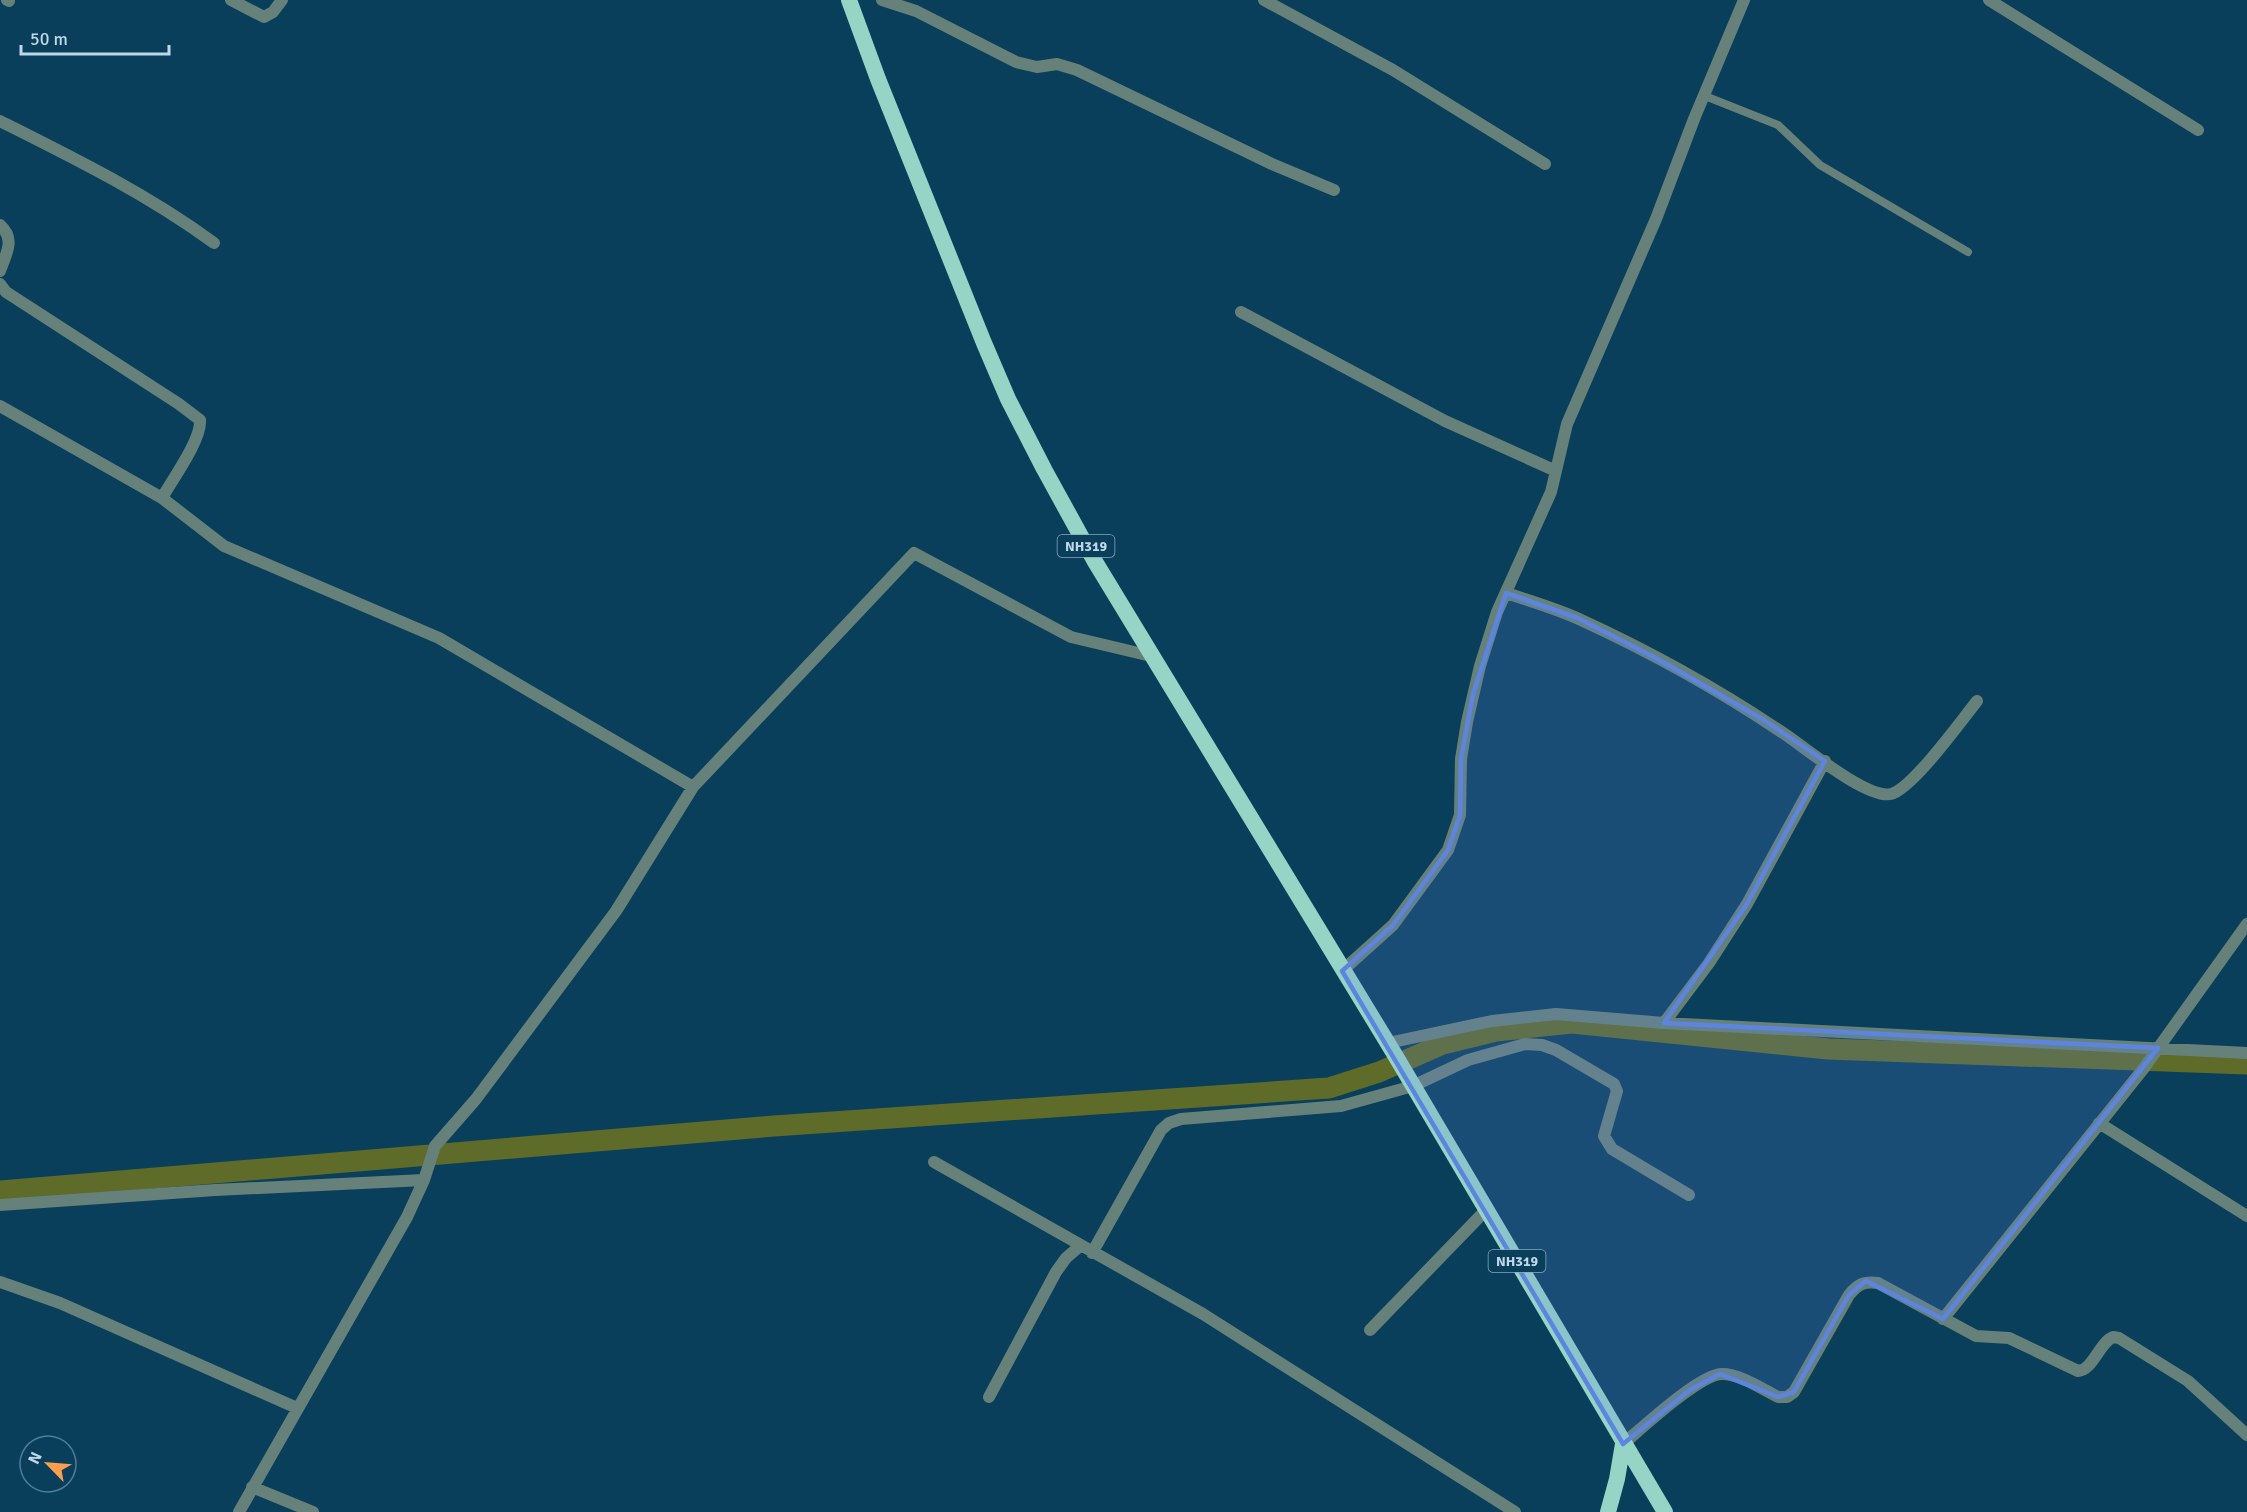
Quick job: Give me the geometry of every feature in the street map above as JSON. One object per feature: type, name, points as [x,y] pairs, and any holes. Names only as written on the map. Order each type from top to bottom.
[{"type":"highway","name":"NH319","points":[[849,0],[951,264],[1008,399],[1094,560],[1342,971],[1392,1049],[1596,1392],[1623,1444]]},
{"type":"highway","points":[[1608,1512],[1623,1444]]},
{"type":"highway","points":[[1623,1444],[1665,1512]]},
{"type":"street","points":[[231,0],[264,17],[273,12],[282,0]]},
{"type":"street","points":[[882,0],[916,11],[1016,62],[1037,68],[1058,64],[1077,69],[1272,164],[1334,190]]},
{"type":"street","points":[[1264,0],[1402,75],[1545,164]]},
{"type":"street","points":[[1342,971],[1393,925],[1448,850],[1461,815],[1461,759],[1473,694],[1497,612],[1551,492],[1568,424],[1656,219],[1744,0]]},
{"type":"street","points":[[1989,0],[2198,130]]},
{"type":"street","points":[[0,121],[98,170],[174,214],[214,243]]},
{"type":"street","points":[[0,225],[8,231],[10,242],[0,271]]},
{"type":"street","points":[[0,284],[6,292],[188,409],[200,420],[195,439],[162,498]]},
{"type":"street","points":[[1241,312],[1445,421],[1556,471]]},
{"type":"street","points":[[0,406],[162,498],[224,546],[439,638],[693,787]]},
{"type":"street","points":[[239,1512],[407,1217],[426,1174],[435,1146],[476,1099],[616,911],[693,787],[914,553],[1071,637],[1151,656]]},
{"type":"street","points":[[1506,593],[1578,618],[1656,658],[1764,720],[1861,786],[1879,794],[1891,794],[1908,784],[1977,701]]},
{"type":"street","points":[[1664,1023],[1709,963],[1747,903],[1825,761]]},
{"type":"street","points":[[1943,1319],[2144,1068],[2247,924]]},
{"type":"street","points":[[1392,1049],[1492,1021],[1556,1014],[1664,1023],[2155,1052],[2247,1053]]},
{"type":"street","points":[[1092,1253],[1161,1130],[1169,1123],[1181,1119],[1341,1106],[1412,1083],[1468,1060],[1525,1044],[1542,1045],[1556,1050],[1614,1084],[1617,1091],[1604,1136],[1606,1142],[1612,1149],[1689,1195]]},
{"type":"street","points":[[2099,1123],[2247,1215]]},
{"type":"street","points":[[934,1162],[1203,1314],[1515,1512]]},
{"type":"street","points":[[0,1205],[426,1174]]},
{"type":"street","points":[[1370,1330],[1486,1210]]},
{"type":"street","points":[[989,1397],[1056,1272],[1066,1258],[1080,1246]]},
{"type":"street","points":[[1623,1444],[1690,1390],[1704,1380],[1720,1374],[1733,1376],[1778,1396],[1787,1397],[1794,1392],[1849,1295],[1857,1286],[1866,1281],[1878,1283],[1981,1338],[2009,1338],[2080,1372],[2105,1342],[2113,1337],[2119,1338],[2188,1381],[2247,1434]]},
{"type":"street","points":[[0,1282],[60,1303],[297,1408]]},
{"type":"street","points":[[252,1487],[313,1512]]},
{"type":"lane","points":[[1704,96],[1779,125],[1820,165],[1968,252]]},
{"type":"highlighted area","points":[[1506,593],[1578,618],[1656,658],[1764,720],[1825,761],[1747,904],[1664,1023],[2158,1048],[1943,1319],[1866,1281],[1849,1295],[1794,1392],[1778,1397],[1720,1374],[1690,1390],[1623,1444],[1342,971],[1393,925],[1448,850],[1460,815],[1461,759],[1473,694]]},
{"type":"waterway","points":[[0,1191],[774,1126],[1329,1088],[1379,1072],[1443,1044],[1496,1031],[1572,1023],[1828,1049],[2247,1064]]}]
